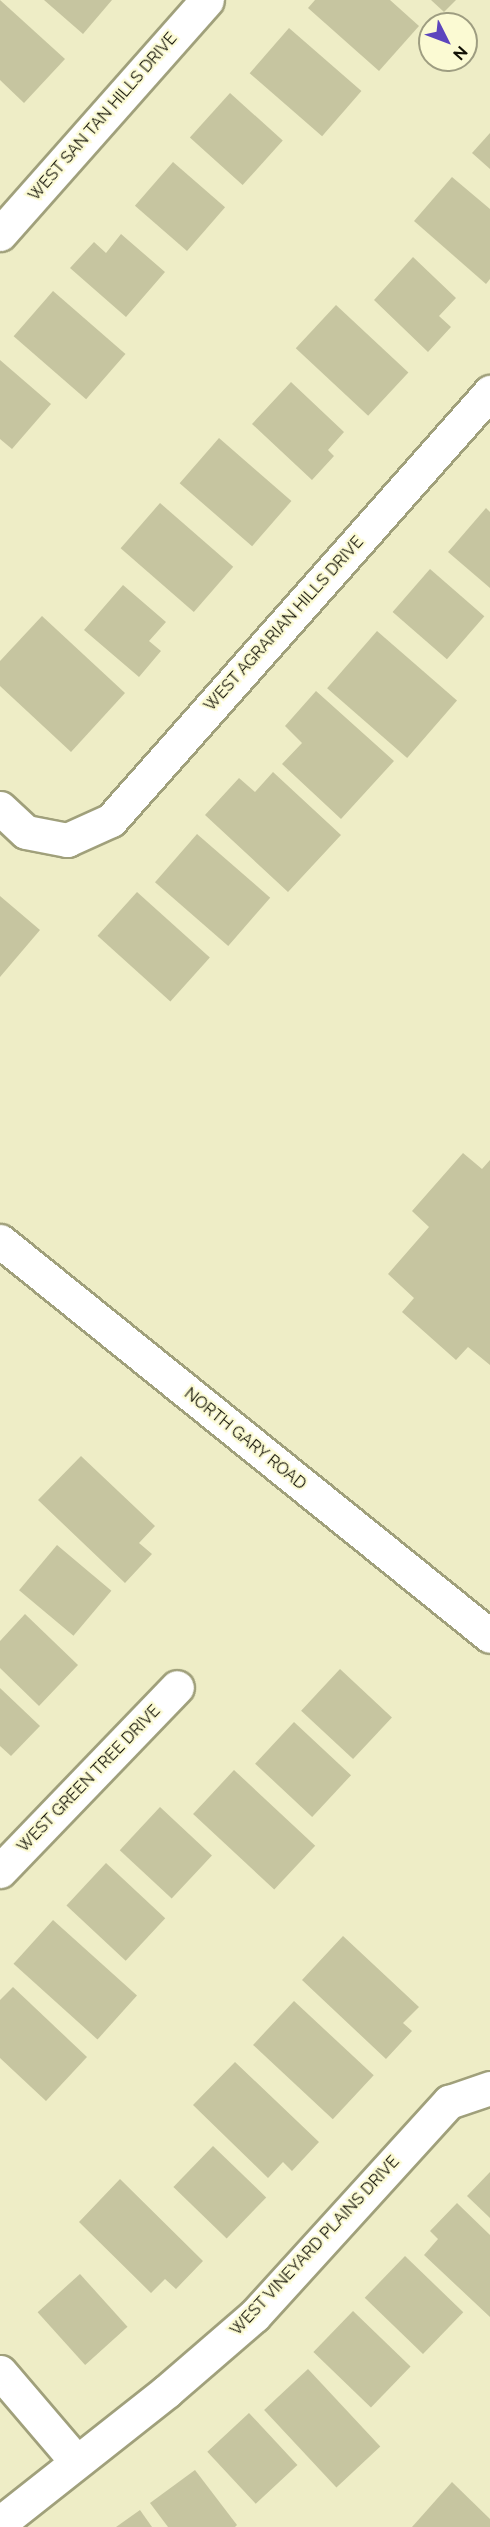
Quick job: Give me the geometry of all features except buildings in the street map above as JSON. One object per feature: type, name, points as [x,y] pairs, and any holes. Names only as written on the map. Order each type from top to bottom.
[{"type":"street","name":"WEST SAN TAN HILLS DRIVE","points":[[0,234],[207,0]]},
{"type":"street","name":"WEST AGRARIAN HILLS DRIVE","points":[[0,808],[26,832],[67,840],[111,820],[490,392]]},
{"type":"street","name":"NORTH GARY ROAD","points":[[0,1241],[490,1636]]},
{"type":"street","name":"WEST GREEN TREE DRIVE","points":[[0,1871],[177,1687]]},
{"type":"street","name":"WEST VINEYARD PLAINS DRIVE","points":[[0,2523],[167,2391],[254,2316],[449,2102],[490,2088]]},
{"type":"street","points":[[0,2372],[76,2461]]}]
